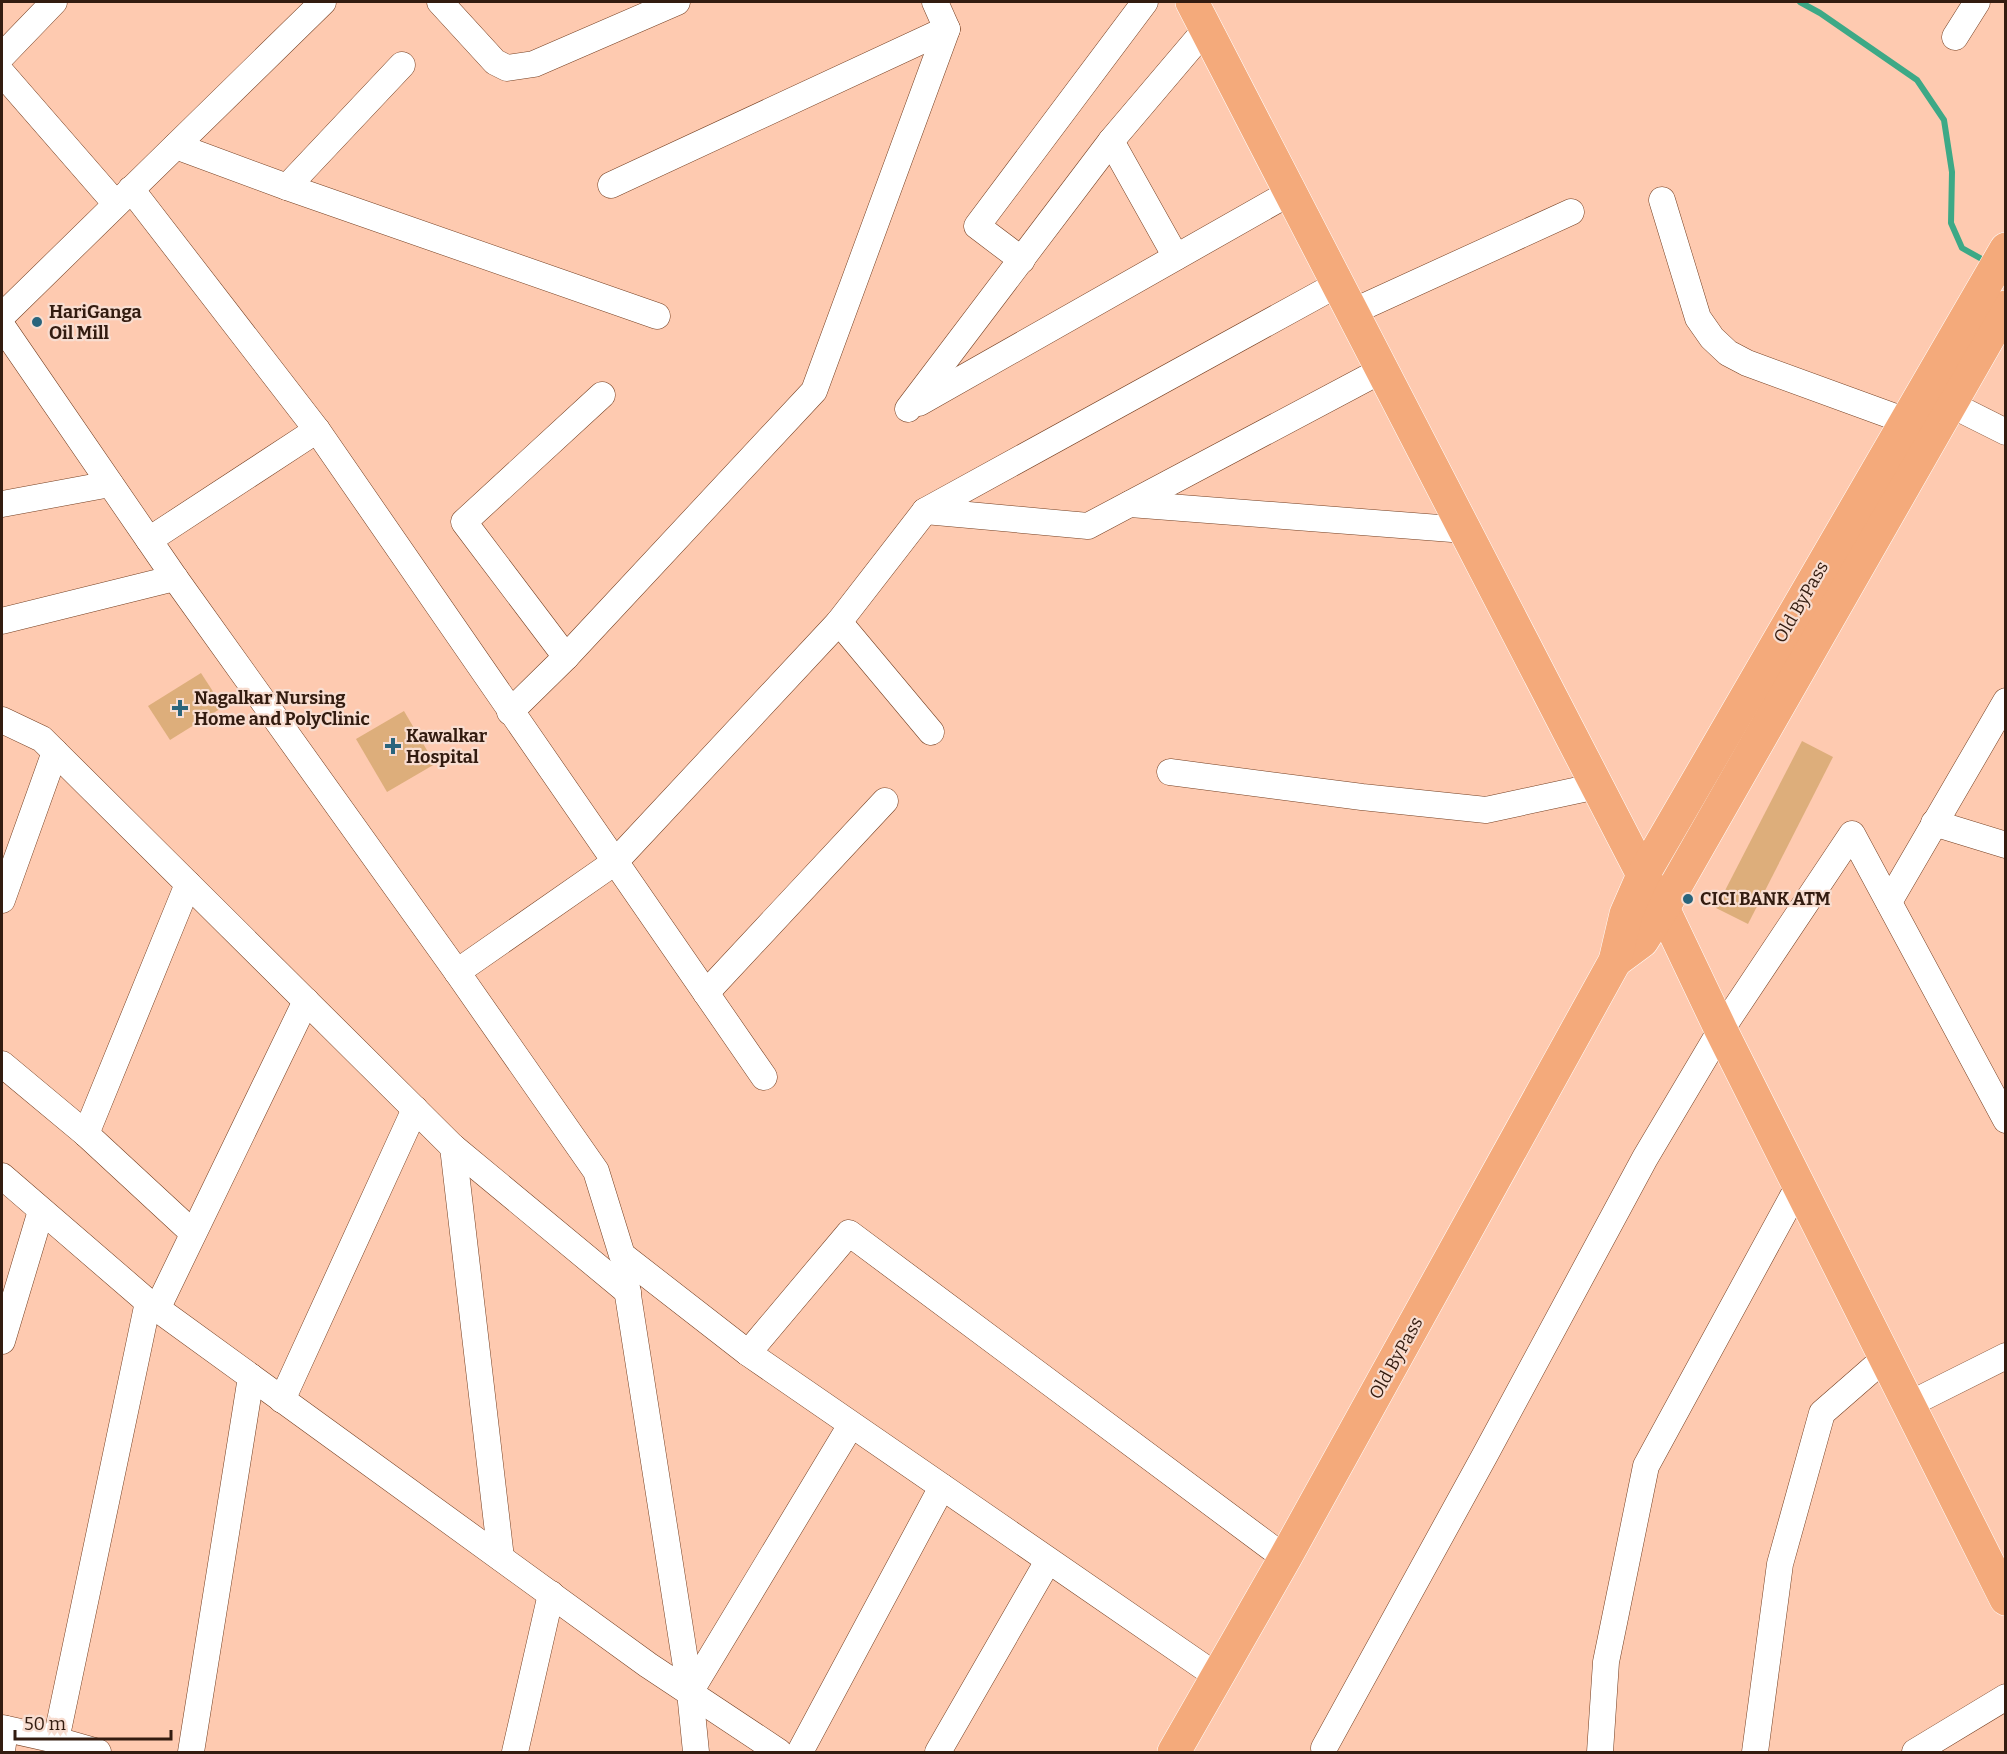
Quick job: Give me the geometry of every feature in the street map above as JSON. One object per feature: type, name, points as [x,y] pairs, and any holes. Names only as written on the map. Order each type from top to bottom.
[{"type":"main road","points":[[1199,15],[1643,875],[1663,908],[1721,1030],[2006,1599]]},
{"type":"main road","name":"Old ByPass","points":[[1615,961],[1642,941],[1663,908],[1936,397],[1995,304],[2006,249]]},
{"type":"main road","name":"Old ByPass","points":[[1174,1752],[1285,1558],[1615,961],[1626,914],[1643,875],[1906,421],[1936,397]]},
{"type":"street","points":[[2,56],[54,2]]},
{"type":"street","points":[[2,316],[323,2]]},
{"type":"street","points":[[440,2],[495,62],[507,68],[518,68],[534,64],[677,2]]},
{"type":"street","points":[[510,711],[566,657],[814,391],[946,28],[935,2]]},
{"type":"street","points":[[1022,260],[977,226],[1145,2]]},
{"type":"street","points":[[1955,37],[1977,2]]},
{"type":"street","points":[[1199,15],[1111,141],[908,409],[1291,192]]},
{"type":"street","points":[[611,185],[946,28]]},
{"type":"street","points":[[287,187],[402,65]]},
{"type":"street","points":[[2,73],[124,197],[317,430],[764,1077]]},
{"type":"street","points":[[1111,141],[1176,257]]},
{"type":"street","points":[[176,146],[657,316]]},
{"type":"street","points":[[1662,200],[1698,318],[1720,346],[1747,363],[1906,421]]},
{"type":"street","points":[[458,972],[615,862],[839,622],[925,511],[1345,298],[1571,212]]},
{"type":"street","points":[[2,326],[175,578],[458,972],[596,1171],[622,1255],[690,1692],[696,1752]]},
{"type":"street","points":[[925,511],[1088,526],[1382,370]]},
{"type":"street","points":[[566,657],[464,522],[602,395]]},
{"type":"street","points":[[1936,397],[2006,432]]},
{"type":"street","points":[[149,540],[317,430]]},
{"type":"street","points":[[2,504],[110,484]]},
{"type":"street","points":[[1130,504],[1465,530]]},
{"type":"street","points":[[2,621],[175,578]]},
{"type":"street","points":[[839,622],[931,732]]},
{"type":"street","points":[[1889,902],[2006,701]]},
{"type":"street","points":[[2,720],[42,740],[453,1147],[628,1292]]},
{"type":"street","points":[[2,900],[55,752]]},
{"type":"street","points":[[1170,772],[1362,797],[1486,810],[1597,786]]},
{"type":"street","points":[[706,993],[885,801]]},
{"type":"street","points":[[1934,823],[2006,845]]},
{"type":"street","points":[[1324,1751],[1645,1158],[1721,1030],[1852,834],[1889,902],[1995,1075],[2006,1120]]},
{"type":"street","points":[[86,1134],[188,884]]},
{"type":"street","points":[[56,1740],[152,1305],[193,1233],[306,1001]]},
{"type":"street","points":[[2,1064],[86,1134],[193,1233]]},
{"type":"street","points":[[282,1400],[415,1109]]},
{"type":"street","points":[[453,1147],[501,1558]]},
{"type":"street","points":[[2,1176],[152,1305],[550,1594],[779,1752]]},
{"type":"street","points":[[1600,1752],[1606,1662],[1646,1466],[1799,1185]]},
{"type":"street","points":[[2,1341],[41,1210]]},
{"type":"street","points":[[748,1353],[849,1233],[1285,1558]]},
{"type":"street","points":[[622,1255],[748,1353],[1218,1677]]},
{"type":"street","points":[[1908,1405],[2006,1356]]},
{"type":"street","points":[[1755,1752],[1780,1564],[1822,1413],[1885,1358]]},
{"type":"street","points":[[191,1752],[251,1377]]},
{"type":"street","points":[[690,1692],[851,1425]]},
{"type":"street","points":[[800,1752],[942,1487]]},
{"type":"street","points":[[938,1752],[1048,1560]]},
{"type":"street","points":[[515,1752],[550,1594]]},
{"type":"street","points":[[1915,1752],[2006,1697]]},
{"type":"street","points":[[3,1736],[56,1740],[98,1752]]},
{"type":"building","points":[[201,673],[223,707],[170,740],[148,706]]},
{"type":"building","points":[[404,711],[435,764],[387,792],[356,739]]},
{"type":"building","points":[[1802,741],[1833,757],[1748,924],[1716,908]]},
{"type":"waterway","points":[[1800,2],[1820,13],[1917,80],[1944,120],[1952,172],[1951,223],[1962,248],[1987,262]]},
{"type":"place","name":"HariGanga Oil Mill","points":[[37,322]]},
{"type":"place","name":"Nagalkar Nursing Home and PolyClinic","points":[[180,708]]},
{"type":"place","name":"Kawalkar Hospital","points":[[393,746]]},
{"type":"place","name":"CICI BANK ATM","points":[[1688,899]]}]
